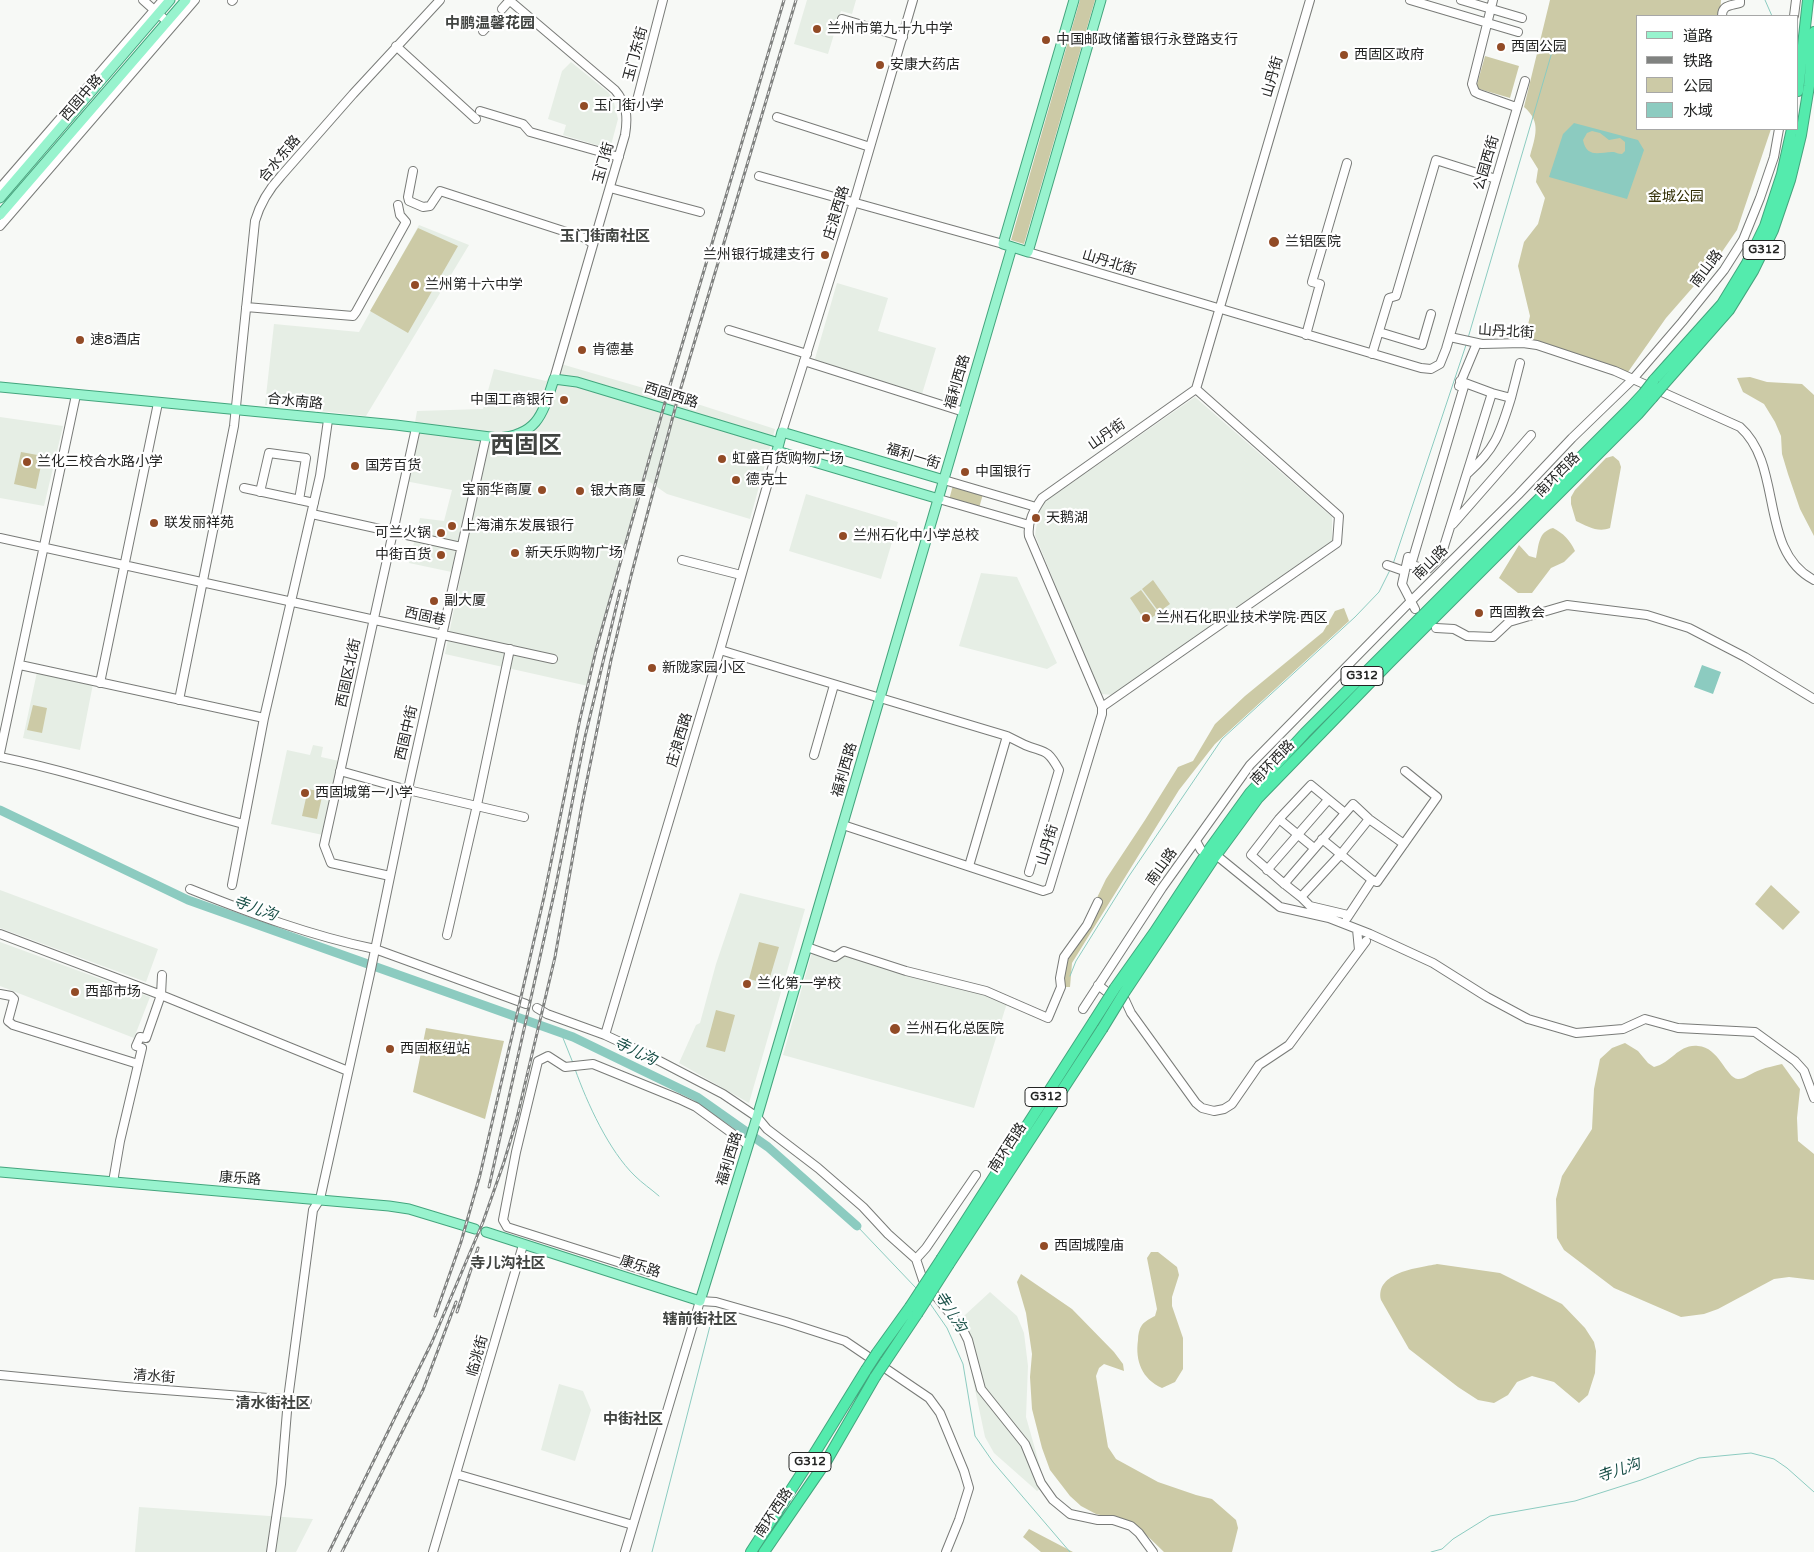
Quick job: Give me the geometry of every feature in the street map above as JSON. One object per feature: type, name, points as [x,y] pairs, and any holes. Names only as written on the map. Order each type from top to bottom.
[{"type":"highway","name":"南环西路","points":[[764,1552],[827,1460],[913,1311],[1002,1174],[1102,1029],[1120,991],[1154,933],[1206,854],[1250,793],[1305,733],[1631,408],[1648,395],[1730,310],[1758,263],[1773,230],[1790,180],[1801,135],[1809,86],[1811,34],[1808,0]]},
{"type":"highway","name":"南环西路","points":[[1799,84],[1811,34]]},
{"type":"highway","name":"南环西路","points":[[1659,383],[1722,304],[1747,262],[1765,226],[1782,174],[1792,130]]},
{"type":"highway","name":"南环西路","points":[[1002,1174],[1094,1021],[1120,991]]},
{"type":"highway","name":"南环西路","points":[[751,1552],[877,1353],[913,1311]]},
{"type":"main road","name":"西固中路","points":[[0,198],[156,12],[170,0]]},
{"type":"main road","name":"西固中路","points":[[0,215],[170,24],[186,0]]},
{"type":"main road","name":"福利西路","points":[[700,1301],[756,1119],[964,412],[1074,0]]},
{"type":"main road","points":[[1008,246],[1028,252],[1101,0]]},
{"type":"main road","name":"合水南路","points":[[0,387],[416,428],[498,438],[514,436],[533,427],[540,418],[554,378]]},
{"type":"main road","name":"西固西路","points":[[554,378],[577,382],[778,447]]},
{"type":"main road","points":[[782,432],[778,447],[938,499]]},
{"type":"main road","name":"福利一街","points":[[782,432],[944,480]]},
{"type":"main road","name":"康乐路","points":[[0,1172],[320,1199],[409,1209],[475,1229]]},
{"type":"main road","name":"康乐路","points":[[486,1232],[700,1301]]},
{"type":"street","points":[[143,0],[170,24]]},
{"type":"street","points":[[0,188],[156,12],[163,0]]},
{"type":"street","points":[[0,226],[170,24],[195,0]]},
{"type":"street","name":"合水东路","points":[[203,582],[236,410],[255,221],[267,195],[281,176],[396,46],[440,0]]},
{"type":"street","points":[[502,10],[509,0],[615,90],[626,109]]},
{"type":"street","name":"玉门东街","points":[[626,109],[636,104],[663,0]]},
{"type":"street","name":"庄浪西路","points":[[782,432],[854,202],[913,0]]},
{"type":"street","name":"山丹街","points":[[969,866],[1043,891],[1050,886],[1102,714],[1102,707],[1029,536],[1029,526],[1033,510],[1042,498],[1196,389],[1310,0]]},
{"type":"street","points":[[1410,0],[1518,32]]},
{"type":"street","points":[[1461,0],[1522,18]]},
{"type":"street","points":[[1493,0],[1472,84],[1475,92],[1516,107]]},
{"type":"street","points":[[1722,15],[1722,10],[1725,7],[1740,3],[1740,0]]},
{"type":"street","points":[[1794,15],[1796,0]]},
{"type":"street","points":[[842,18],[903,37]]},
{"type":"street","points":[[483,31],[492,21]]},
{"type":"street","points":[[396,46],[476,119]]},
{"type":"street","name":"公园西街","points":[[1450,337],[1525,81]]},
{"type":"street","name":"玉门街","points":[[554,378],[619,157],[627,124],[626,109]]},
{"type":"street","points":[[480,111],[522,124],[530,132],[619,157]]},
{"type":"street","points":[[777,118],[870,147]]},
{"type":"street","name":"南山路","points":[[1082,1009],[1162,888],[1250,765],[1518,495],[1572,438],[1633,379],[1724,270],[1743,240],[1760,198],[1771,165],[1779,130]]},
{"type":"street","points":[[1372,354],[1389,298],[1396,296],[1436,160],[1496,178]]},
{"type":"street","points":[[1306,335],[1320,284],[1312,282],[1347,163]]},
{"type":"street","points":[[413,171],[408,197],[409,202],[423,207],[430,206],[440,191],[585,238],[593,244]]},
{"type":"street","points":[[759,176],[1008,246]]},
{"type":"street","points":[[610,188],[700,212]]},
{"type":"street","points":[[246,306],[353,316],[406,222],[400,215],[398,205]]},
{"type":"street","name":"山丹北街","points":[[1028,252],[1219,310],[1421,368],[1432,369],[1440,364],[1450,337],[1473,343],[1492,345],[1523,343],[1538,345],[1633,379],[1734,423],[1747,434],[1766,475],[1782,544],[1795,567],[1802,574],[1814,580]]},
{"type":"street","points":[[1379,332],[1422,345],[1431,314]]},
{"type":"street","points":[[729,330],[964,412]]},
{"type":"street","points":[[1473,343],[1411,565],[1428,568],[1441,556],[1452,526],[1492,393]]},
{"type":"street","points":[[1468,473],[1485,458],[1500,433],[1520,363]]},
{"type":"street","points":[[1463,382],[1511,398]]},
{"type":"street","points":[[1414,609],[1402,584],[1401,570],[1463,382]]},
{"type":"street","points":[[1102,707],[1337,544],[1339,516],[1196,389]]},
{"type":"street","points":[[76,395],[0,755],[49,767],[243,824]]},
{"type":"street","points":[[100,683],[158,403]]},
{"type":"street","points":[[232,885],[264,718],[320,476],[328,420]]},
{"type":"street","name":"西固区北街","points":[[390,876],[330,863],[324,845],[416,428]]},
{"type":"street","points":[[1452,526],[1532,435]]},
{"type":"street","name":"西固中街","points":[[271,1552],[281,1484],[288,1399],[313,1210],[320,1199],[357,1034],[408,790],[486,437]]},
{"type":"street","name":"庄浪西路","points":[[604,1035],[720,650],[778,447]]},
{"type":"street","points":[[260,492],[269,453],[306,458],[299,500]]},
{"type":"street","name":"福利一街","points":[[944,480],[1036,507]]},
{"type":"street","points":[[244,488],[314,504]]},
{"type":"street","points":[[938,499],[1029,526]]},
{"type":"street","points":[[312,514],[461,547]]},
{"type":"street","name":"西固巷","points":[[0,538],[374,618],[553,659]]},
{"type":"street","points":[[682,560],[741,575]]},
{"type":"street","points":[[1389,565],[1401,570]]},
{"type":"street","points":[[179,700],[203,582]]},
{"type":"street","points":[[1436,628],[1454,629],[1467,636],[1493,637],[1509,622],[1567,605],[1647,615],[1689,628],[1745,657],[1814,698]]},
{"type":"street","points":[[447,935],[477,806],[510,649]]},
{"type":"street","points":[[720,650],[1007,736],[1026,745],[1042,749],[1048,754],[1059,770],[1029,872]]},
{"type":"street","points":[[20,665],[264,718]]},
{"type":"street","points":[[814,755],[834,685]]},
{"type":"street","points":[[843,825],[969,866],[1007,736]]},
{"type":"street","points":[[1322,839],[1372,880],[1377,882],[1437,797],[1406,771]]},
{"type":"street","points":[[340,772],[524,817]]},
{"type":"street","points":[[1345,814],[1311,785],[1279,819],[1251,855],[1302,897],[1310,906],[1348,915]]},
{"type":"street","points":[[1267,870],[1328,800]]},
{"type":"street","points":[[1284,884],[1353,804],[1369,819],[1404,844]]},
{"type":"street","points":[[1279,819],[1314,848]]},
{"type":"street","points":[[1302,897],[1341,854],[1369,819]]},
{"type":"street","points":[[1196,841],[1201,850]]},
{"type":"street","points":[[1221,859],[1280,907],[1343,923],[1434,963],[1486,997],[1528,1019],[1576,1033],[1623,1029],[1645,1019],[1678,1028],[1755,1032],[1795,1061],[1804,1071],[1814,1098]]},
{"type":"street","points":[[1343,923],[1372,880]]},
{"type":"street","points":[[190,889],[266,919],[353,944],[526,1004]]},
{"type":"street","points":[[807,947],[835,957],[844,951],[906,971],[986,991],[1048,1018],[1061,987],[1060,978],[1064,957],[1087,925],[1098,902]]},
{"type":"street","points":[[1357,929],[1359,950]]},
{"type":"street","points":[[0,934],[161,995],[348,1072]]},
{"type":"street","points":[[1097,988],[1124,1000],[1131,1013],[1196,1103],[1206,1110],[1217,1111],[1232,1104],[1259,1065],[1290,1045],[1366,941]]},
{"type":"street","points":[[113,1182],[120,1141],[142,1048],[136,1046],[140,1037],[146,1038],[161,995],[162,975]]},
{"type":"street","points":[[0,994],[11,996],[14,999],[8,1021]]},
{"type":"street","points":[[537,1008],[547,1014],[604,1035],[696,1079],[730,1099],[818,1168],[863,1207],[888,1234],[916,1259],[923,1280],[963,1330],[968,1340],[981,1389],[1026,1444],[1041,1483],[1053,1500],[1070,1514],[1098,1520],[1113,1520],[1131,1526],[1139,1533],[1152,1552]]},
{"type":"street","points":[[0,1019],[8,1021],[13,1026],[138,1064]]},
{"type":"street","points":[[649,1272],[507,1227],[503,1222],[516,1152],[536,1064],[540,1058],[548,1056],[565,1067],[593,1064],[688,1103],[716,1120],[748,1144]]},
{"type":"street","points":[[916,1259],[926,1248],[976,1175]]},
{"type":"street","name":"临洮街","points":[[432,1552],[523,1244]]},
{"type":"street","points":[[625,1552],[700,1301],[716,1302],[778,1319],[845,1341],[930,1398],[940,1413],[969,1488],[946,1552]]},
{"type":"street","name":"清水街","points":[[0,1375],[307,1401]]},
{"type":"street","points":[[456,1474],[633,1525]]},
{"type":"shaded area","name":"兰州市第九十九中学","points":[[807,0],[856,0],[852,14],[841,11],[828,54],[794,44]]},
{"type":"shaded area","name":"玉门街小学","points":[[571,62],[608,92],[613,99],[618,119],[610,149],[563,135],[566,125],[548,119],[562,71]]},
{"type":"shaded area","name":"兰州第十六中学","points":[[419,225],[469,245],[366,416],[265,405],[274,324],[359,332]]},
{"type":"shaded area","points":[[837,283],[888,298],[878,331],[936,348],[922,394],[814,362]]},
{"type":"shaded area","points":[[561,364],[688,401],[775,429],[750,519],[667,494],[644,478],[588,686],[445,654],[461,574],[409,563],[420,518],[444,521],[452,490],[405,481],[417,411],[483,409],[494,369],[546,381]]},
{"type":"shaded area","name":"兰州石化职业技术学院·西区","points":[[1195,397],[1332,517],[1332,543],[1114,695],[1100,694],[1035,535],[1040,505]]},
{"type":"shaded area","name":"兰化三校合水路小学","points":[[0,417],[63,426],[44,506],[0,498]]},
{"type":"shaded area","name":"兰州石化中小学总校","points":[[806,494],[898,522],[881,579],[789,551]]},
{"type":"shaded area","points":[[981,573],[1017,577],[1057,663],[1047,669],[959,646]]},
{"type":"shaded area","points":[[37,672],[93,684],[80,750],[23,738]]},
{"type":"shaded area","name":"西固城第一小学","points":[[313,745],[323,747],[321,757],[339,761],[323,835],[271,824],[287,750],[310,755]]},
{"type":"shaded area","points":[[0,890],[158,949],[146,982],[0,928]]},
{"type":"shaded area","name":"兰化第一学校","points":[[740,893],[805,909],[749,1103],[679,1063],[696,1025],[700,1023],[716,964]]},
{"type":"shaded area","name":"西部市场","points":[[0,942],[150,997],[134,1038],[0,986]]},
{"type":"shaded area","name":"兰州石化总医院","points":[[814,945],[983,992],[1007,1003],[974,1108],[783,1055]]},
{"type":"shaded area","points":[[990,1292],[1017,1316],[1024,1333],[1028,1366],[1026,1417],[1043,1477],[1048,1484],[1037,1491],[994,1453],[985,1437],[965,1342],[953,1326]]},
{"type":"shaded area","points":[[559,1384],[583,1391],[591,1410],[575,1461],[541,1450]]},
{"type":"shaded area","points":[[139,1507],[313,1519],[296,1552],[135,1552]]},
{"type":"green space","points":[[1080,0],[1095,0],[1024,244],[1011,240]]},
{"type":"green space","name":"金城公园","points":[[1550,0],[1721,0],[1720,15],[1636,15],[1636,130],[1771,130],[1737,230],[1715,262],[1666,318],[1628,372],[1525,338],[1530,316],[1518,266],[1524,242],[1538,224],[1545,198],[1536,182],[1538,169],[1530,156],[1536,130],[1535,124],[1530,113],[1524,107]]},
{"type":"green space","points":[[1485,56],[1519,66],[1510,98],[1476,88]]},
{"type":"green space","points":[[418,228],[458,246],[408,333],[370,311]]},
{"type":"green space","points":[[1750,377],[1767,382],[1802,384],[1814,395],[1814,536],[1800,509],[1788,474],[1782,454],[1781,436],[1775,422],[1764,404],[1743,392],[1737,378]]},
{"type":"green space","points":[[21,452],[43,456],[36,489],[14,484]]},
{"type":"green space","points":[[1613,456],[1619,461],[1621,467],[1610,528],[1601,530],[1576,521],[1571,497],[1575,490],[1606,458]]},
{"type":"green space","points":[[953,485],[983,494],[979,508],[949,500]]},
{"type":"green space","points":[[1553,528],[1566,537],[1575,551],[1564,562],[1551,568],[1532,593],[1518,593],[1499,578],[1519,545],[1529,556],[1536,558],[1542,536]]},
{"type":"green space","points":[[1153,580],[1170,604],[1159,612],[1142,589]]},
{"type":"green space","points":[[1141,590],[1158,613],[1146,622],[1130,598]]},
{"type":"green space","points":[[1344,608],[1349,621],[1215,744],[1179,790],[1072,963],[1070,987],[1064,987],[1059,968],[1081,931],[1106,879],[1178,767],[1193,761],[1215,724],[1245,696],[1323,632],[1335,611]]},
{"type":"green space","points":[[33,705],[47,708],[42,733],[27,730]]},
{"type":"green space","points":[[308,789],[323,792],[317,819],[302,816]]},
{"type":"green space","points":[[1771,885],[1800,912],[1783,930],[1755,904]]},
{"type":"green space","points":[[759,942],[779,947],[768,984],[749,979]]},
{"type":"green space","points":[[716,1010],[735,1015],[725,1052],[706,1047]]},
{"type":"green space","points":[[426,1028],[504,1041],[485,1119],[413,1092]]},
{"type":"green space","points":[[1625,1043],[1638,1051],[1654,1067],[1666,1062],[1685,1048],[1698,1046],[1705,1048],[1711,1051],[1730,1074],[1738,1079],[1782,1064],[1800,1089],[1797,1118],[1798,1141],[1814,1154],[1814,1280],[1789,1277],[1774,1279],[1718,1309],[1704,1314],[1681,1317],[1614,1288],[1564,1250],[1557,1238],[1556,1199],[1562,1176],[1592,1129],[1594,1089],[1600,1059],[1612,1048]]},
{"type":"green space","points":[[1151,1252],[1158,1252],[1177,1267],[1179,1275],[1172,1297],[1172,1306],[1183,1338],[1183,1369],[1175,1382],[1162,1388],[1149,1380],[1141,1368],[1137,1348],[1140,1328],[1145,1322],[1155,1316],[1157,1309],[1147,1258]]},
{"type":"green space","points":[[1437,1264],[1500,1273],[1562,1304],[1585,1328],[1594,1342],[1596,1351],[1595,1373],[1588,1395],[1579,1403],[1554,1382],[1532,1376],[1517,1382],[1508,1395],[1494,1403],[1478,1400],[1409,1349],[1381,1300],[1381,1291],[1391,1277],[1409,1270]]},
{"type":"green space","points":[[1021,1274],[1072,1309],[1114,1352],[1123,1364],[1124,1371],[1104,1364],[1099,1368],[1096,1376],[1108,1447],[1116,1459],[1158,1482],[1212,1499],[1236,1520],[1238,1528],[1232,1552],[1164,1552],[1134,1523],[1096,1514],[1081,1506],[1070,1496],[1050,1470],[1032,1409],[1030,1377],[1032,1354],[1026,1313],[1017,1282]]},
{"type":"green space","points":[[1029,1529],[1073,1552],[1041,1552],[1023,1537]]},
{"type":"water","points":[[1574,123],[1638,140],[1644,150],[1627,199],[1549,177],[1563,134]],"holes":[[[1592,131],[1600,133],[1609,140],[1620,138],[1625,142],[1625,151],[1619,154],[1614,152],[1595,153],[1588,150],[1583,140],[1587,133]]]},
{"type":"water","points":[[1702,665],[1721,672],[1713,694],[1694,687]]},
{"type":"waterway","points":[[1765,0],[1772,15]]},
{"type":"waterway","points":[[1468,338],[1552,52]]},
{"type":"waterway","points":[[1393,564],[1466,345]]},
{"type":"waterway","points":[[1070,976],[1076,961],[1129,876],[1222,739],[1355,617],[1379,592],[1390,570]]},
{"type":"waterway","name":"寺儿沟","points":[[0,810],[188,900],[573,1037],[697,1097],[768,1147],[857,1226]]},
{"type":"waterway","points":[[561,1033],[573,1063]]},
{"type":"waterway","points":[[575,1069],[592,1111],[616,1154],[635,1176],[659,1196]]},
{"type":"waterway","name":"寺儿沟","points":[[857,1226],[916,1288]]},
{"type":"waterway","name":"寺儿沟","points":[[929,1302],[947,1328],[963,1364],[975,1436],[993,1462],[1070,1552]]},
{"type":"waterway","points":[[652,1552],[711,1322]]},
{"type":"waterway","name":"寺儿沟","points":[[1431,1552],[1442,1549],[1453,1539],[1490,1516],[1575,1501],[1641,1480],[1699,1458],[1751,1453],[1774,1459],[1814,1492]]},
{"type":"tunnel","points":[[492,21],[502,9]]},
{"type":"railway","points":[[435,1316],[461,1242],[480,1175],[544,897],[596,650],[666,399],[784,0]]},
{"type":"railway","points":[[329,1552],[432,1342],[483,1222],[504,1162],[516,1122],[555,957],[582,805],[611,660],[631,576],[677,401],[796,0]]},
{"type":"railway","points":[[489,1187],[556,885],[585,737],[620,591]]},
{"type":"railway","points":[[457,1312],[478,1248]]},
{"type":"railway","points":[[342,1552],[423,1390],[456,1302]]},
{"type":"place","name":"兰州市第九十九中学","points":[[817,29]]},
{"type":"place","name":"中国邮政储蓄银行永登路支行","points":[[1046,40]]},
{"type":"place","name":"西固公园","points":[[1501,47]]},
{"type":"place","name":"西固区政府","points":[[1344,55]]},
{"type":"place","name":"安康大药店","points":[[880,65]]},
{"type":"place","name":"玉门街小学","points":[[584,106]]},
{"type":"place","name":"兰铝医院","points":[[1274,242]]},
{"type":"place","name":"兰州银行城建支行","points":[[825,255]]},
{"type":"place","name":"兰州第十六中学","points":[[415,285]]},
{"type":"place","name":"速8酒店","points":[[80,340]]},
{"type":"place","name":"肯德基","points":[[582,350]]},
{"type":"place","name":"中国工商银行","points":[[564,400]]},
{"type":"place","name":"虹盛百货购物广场","points":[[722,459]]},
{"type":"place","name":"兰化三校合水路小学","points":[[27,462]]},
{"type":"place","name":"国芳百货","points":[[355,466]]},
{"type":"place","name":"中国银行","points":[[965,472]]},
{"type":"place","name":"德克士","points":[[736,480]]},
{"type":"place","name":"宝丽华商厦","points":[[542,490]]},
{"type":"place","name":"银大商厦","points":[[580,491]]},
{"type":"place","name":"天鹅湖","points":[[1036,518]]},
{"type":"place","name":"联发丽祥苑","points":[[154,523]]},
{"type":"place","name":"上海浦东发展银行","points":[[452,526]]},
{"type":"place","name":"可兰火锅","points":[[441,533]]},
{"type":"place","name":"兰州石化中小学总校","points":[[843,536]]},
{"type":"place","name":"新天乐购物广场","points":[[515,553]]},
{"type":"place","name":"中街百货","points":[[441,555]]},
{"type":"place","name":"副大厦","points":[[434,601]]},
{"type":"place","name":"西固教会","points":[[1479,613]]},
{"type":"place","name":"兰州石化职业技术学院·西区","points":[[1146,618]]},
{"type":"place","name":"新陇家园小区","points":[[652,668]]},
{"type":"place","name":"西固城第一小学","points":[[305,793]]},
{"type":"place","name":"兰化第一学校","points":[[747,984]]},
{"type":"place","name":"西部市场","points":[[75,992]]},
{"type":"place","name":"兰州石化总医院","points":[[895,1029]]},
{"type":"place","name":"西固枢纽站","points":[[390,1049]]},
{"type":"place","name":"西固城隍庙","points":[[1044,1246]]},
{"type":"district","name":"中鹏温馨花园","points":[[490,24]]},
{"type":"district","name":"玉门街南社区","points":[[605,237]]},
{"type":"district","name":"西固区","points":[[526,447]]},
{"type":"district","name":"寺儿沟社区","points":[[508,1264]]},
{"type":"district","name":"辖前街社区","points":[[700,1320]]},
{"type":"district","name":"清水街社区","points":[[273,1404]]},
{"type":"district","name":"中街社区","points":[[633,1420]]}]
